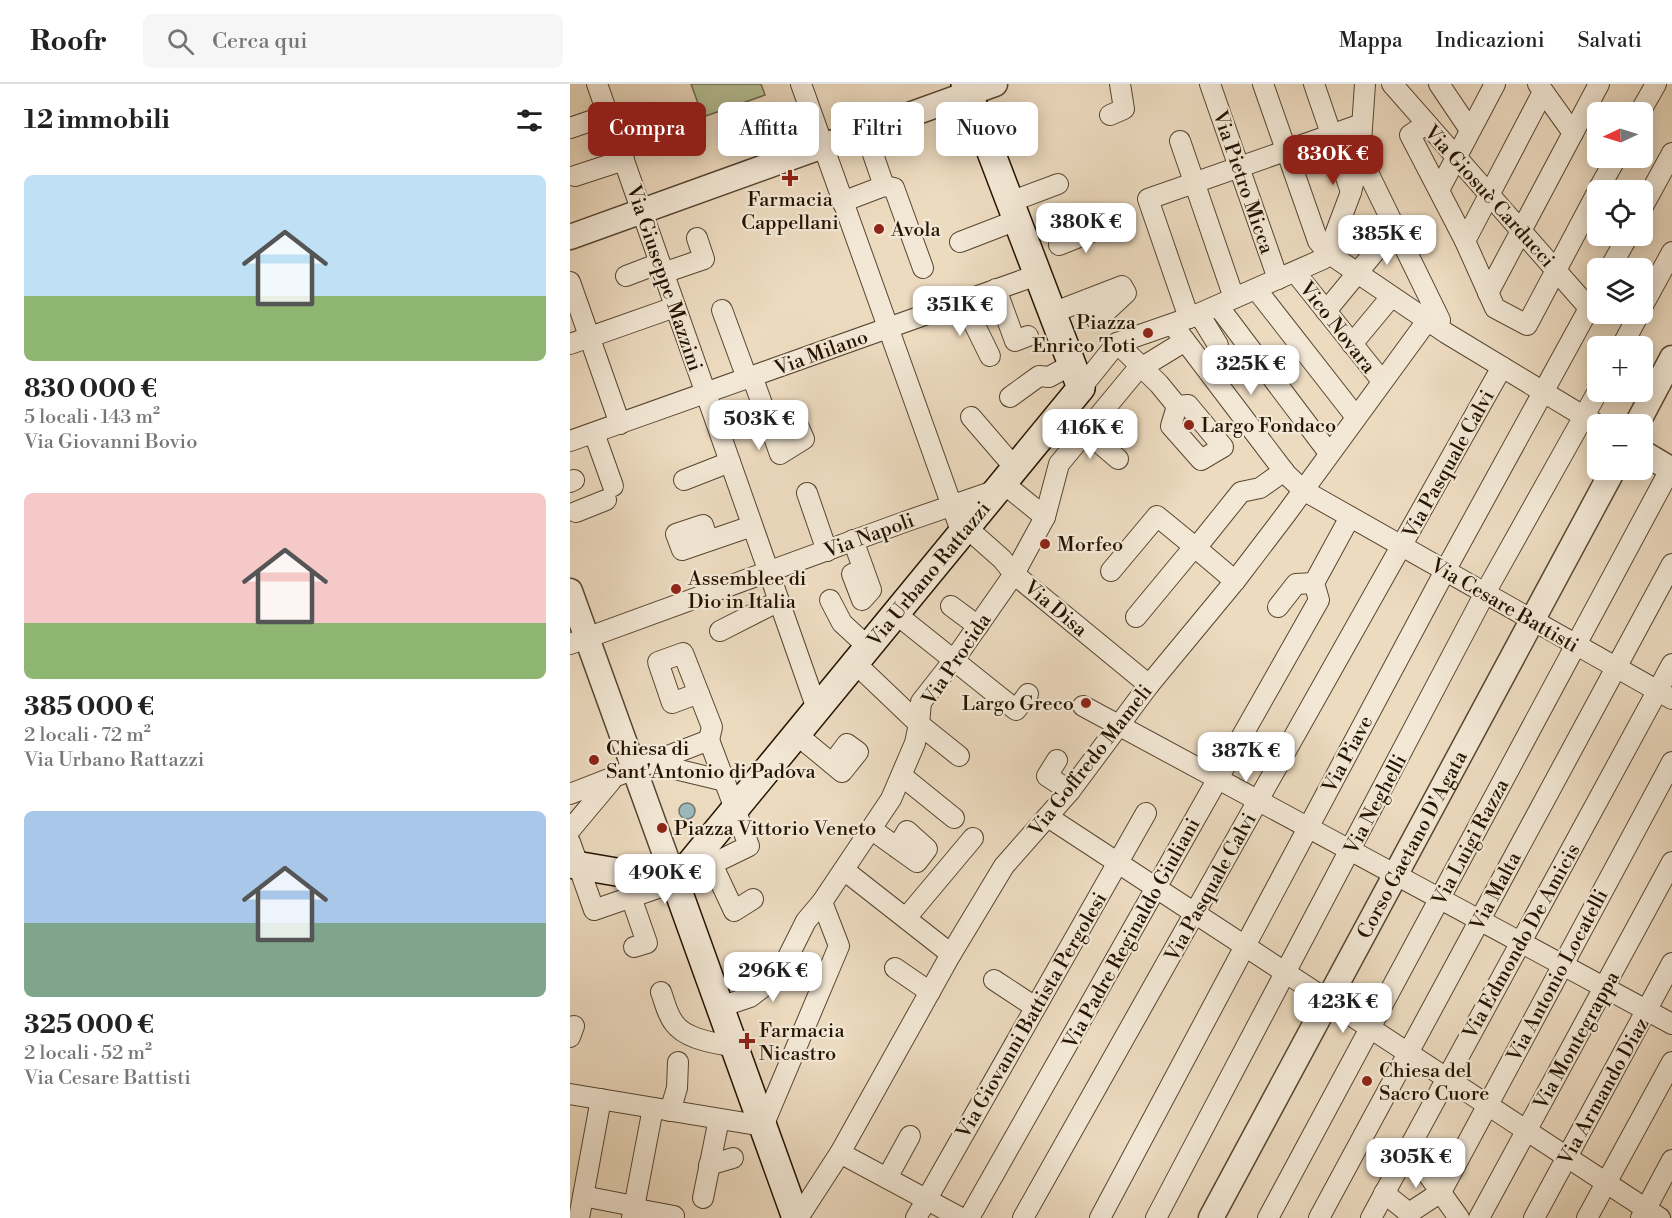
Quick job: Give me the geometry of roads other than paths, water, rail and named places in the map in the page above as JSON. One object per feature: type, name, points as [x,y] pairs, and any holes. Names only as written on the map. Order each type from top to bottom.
[{"type":"main road","points":[[978,88],[999,173],[1013,211],[1042,257],[1052,313],[1076,376]]},
{"type":"main road","name":"Via Urbano Rattazzi","points":[[676,886],[734,796],[796,734],[1062,411],[1076,376]]},
{"type":"main road","points":[[573,858],[676,886],[797,1218]]},
{"type":"street","name":"Via Giuseppe Mazzini","points":[[597,84],[603,102]]},
{"type":"street","points":[[801,84],[806,102]]},
{"type":"street","points":[[1110,115],[1124,109],[1120,84]]},
{"type":"street","name":"Via Pietro Micca","points":[[1210,84],[1239,167],[1286,275]]},
{"type":"street","points":[[1263,84],[1323,251],[1446,333],[1587,419]]},
{"type":"street","points":[[1314,84],[1347,130],[1399,236],[1428,320]]},
{"type":"street","points":[[1352,189],[1347,130],[1365,84]]},
{"type":"street","name":"Via Giosuè Carducci","points":[[1392,84],[1555,270],[1587,295]]},
{"type":"street","points":[[1439,84],[1470,130]]},
{"type":"street","points":[[1488,293],[1598,84]]},
{"type":"street","points":[[1646,102],[1656,84]]},
{"type":"street","points":[[1439,190],[1489,87]]},
{"type":"street","points":[[924,109],[978,88]]},
{"type":"street","points":[[1465,241],[1540,88],[1573,132]]},
{"type":"street","points":[[570,128],[588,122]]},
{"type":"street","points":[[1426,124],[1410,135],[1465,241],[1495,308],[1527,325],[1587,211]]},
{"type":"street","points":[[1218,345],[1187,319],[1148,199],[1347,130]]},
{"type":"street","points":[[1180,141],[1194,183],[1226,302],[1329,453]]},
{"type":"street","points":[[819,150],[843,204],[952,505],[964,531]]},
{"type":"street","points":[[1653,188],[1672,153]]},
{"type":"street","name":"Via Giuseppe Mazzini","points":[[623,156],[817,709]]},
{"type":"street","points":[[570,237],[796,156]]},
{"type":"street","points":[[874,156],[884,186]]},
{"type":"street","points":[[1177,406],[1115,346],[1187,319],[1256,289],[1286,275],[1323,251],[1352,189],[1360,157]]},
{"type":"street","points":[[576,176],[624,160]]},
{"type":"street","points":[[1352,189],[1373,183]]},
{"type":"street","points":[[960,242],[1058,184]]},
{"type":"street","points":[[843,204],[884,186],[894,188],[923,267]]},
{"type":"street","name":"Via Milano","points":[[570,441],[996,289],[1042,257],[1099,229]]},
{"type":"street","points":[[1326,311],[1378,248],[1399,236]]},
{"type":"street","points":[[626,276],[704,259],[697,238]]},
{"type":"street","points":[[1653,287],[1672,252]]},
{"type":"street","name":"Vico Novara","points":[[1286,275],[1326,311],[1382,381]]},
{"type":"street","points":[[570,282],[592,338],[620,423]]},
{"type":"street","points":[[1052,313],[1088,299],[1097,320],[1126,293],[1122,286]]},
{"type":"street","points":[[996,289],[1015,341],[1028,336]]},
{"type":"street","points":[[1256,289],[1356,417]]},
{"type":"street","points":[[1352,344],[1391,297]]},
{"type":"street","points":[[963,301],[990,356]]},
{"type":"street","points":[[570,344],[675,307]]},
{"type":"street","points":[[722,310],[780,454],[804,439],[792,412],[768,420]]},
{"type":"street","name":"Via Piave","points":[[1100,1218],[1445,571],[1587,311]]},
{"type":"street","name":"Via Cesare Battisti","points":[[1187,319],[1185,341],[1284,471],[1303,490],[1665,695]]},
{"type":"street","name":"Via Goffredo Mameli","points":[[797,1218],[840,1154],[951,954],[1004,866],[1070,791],[1149,685],[1235,581],[1428,320]]},
{"type":"street","points":[[1139,368],[1185,341]]},
{"type":"street","name":"Via Urbano Rattazzi","points":[[1076,376],[1115,346]]},
{"type":"street","points":[[1642,414],[1672,358]]},
{"type":"street","name":"Via Pasquale Calvi","points":[[1023,1218],[1502,367]]},
{"type":"street","name":"Via Procida","points":[[720,1007],[750,997],[779,975],[806,921],[822,902],[891,799],[915,743],[921,702],[954,660],[1014,574],[1045,517],[1059,464],[1139,368]]},
{"type":"street","points":[[1010,397],[1039,376],[1076,376]]},
{"type":"street","points":[[1062,411],[1118,459]]},
{"type":"street","points":[[972,417],[1011,474],[1045,517]]},
{"type":"street","name":"Via Neghelli","points":[[1156,1218],[1485,593],[1587,427]]},
{"type":"street","points":[[576,512],[609,493],[594,433]]},
{"type":"street","points":[[1653,458],[1672,468]]},
{"type":"street","points":[[684,480],[730,462]]},
{"type":"street","name":"Via Luigi Razza","points":[[1268,1218],[1672,468]]},
{"type":"street","points":[[1136,617],[1241,492],[1260,488],[1284,471]]},
{"type":"street","points":[[1011,474],[1056,477]]},
{"type":"street","name":"Via Napoli","points":[[578,641],[952,505],[1011,474]]},
{"type":"street","name":"Corso Gaetano D'Agata","points":[[1211,1218],[1608,480]]},
{"type":"street","points":[[807,494],[827,550]]},
{"type":"street","points":[[1111,571],[1158,516],[1235,581]]},
{"type":"street","points":[[1278,607],[1296,584],[1314,583],[1350,517]]},
{"type":"street","points":[[676,534],[682,550],[752,525]]},
{"type":"street","name":"Via Disa","points":[[964,531],[1002,559],[1014,574],[1149,685]]},
{"type":"street","points":[[853,540],[871,590],[862,600]]},
{"type":"street","name":"Via Malta","points":[[1319,1218],[1672,564]]},
{"type":"street","name":"Via Padre Reginaldo Giuliani","points":[[969,1218],[1319,600],[1314,583]]},
{"type":"street","points":[[570,591],[578,641],[632,767],[676,886]]},
{"type":"street","points":[[830,600],[862,655],[919,724],[959,756]]},
{"type":"street","points":[[720,631],[779,602]]},
{"type":"street","points":[[951,606],[978,626]]},
{"type":"street","points":[[896,614],[1016,710],[1028,694]]},
{"type":"street","points":[[573,858],[594,910],[632,902],[676,886],[713,868],[749,846],[699,693],[683,653],[658,662],[672,703],[699,693]]},
{"type":"street","name":"Via Edmondo De Amicis","points":[[1371,1218],[1520,943],[1665,695],[1672,664]]},
{"type":"street","points":[[1083,706],[1672,1024]]},
{"type":"street","points":[[570,794],[711,733]]},
{"type":"street","points":[[796,734],[842,772],[858,752]]},
{"type":"street","points":[[1057,760],[1047,776],[1070,791]]},
{"type":"street","name":"Via Antonio Locatelli","points":[[1442,1190],[1672,762]]},
{"type":"street","points":[[632,767],[734,796]]},
{"type":"street","points":[[570,830],[632,767]]},
{"type":"street","points":[[902,776],[954,818]]},
{"type":"street","name":"Via Giovanni Battista Pergolesi","points":[[916,1218],[1146,813]]},
{"type":"street","points":[[1048,817],[1566,1157],[1649,1215],[1672,1160]]},
{"type":"street","points":[[872,829],[917,862],[927,849]]},
{"type":"street","points":[[906,918],[973,838]]},
{"type":"street","name":"Via Montegrappa","points":[[1479,1218],[1672,862]]},
{"type":"street","points":[[713,868],[734,911],[753,899]]},
{"type":"street","points":[[844,870],[951,954]]},
{"type":"street","points":[[632,902],[646,943],[634,947]]},
{"type":"street","points":[[570,1094],[763,1126],[839,946],[822,902]]},
{"type":"street","name":"Via Armando Diaz","points":[[1533,1218],[1672,963]]},
{"type":"street","points":[[895,968],[930,992]]},
{"type":"street","points":[[994,980],[1035,1007]]},
{"type":"street","points":[[661,992],[675,1025],[698,1039],[735,1047]]},
{"type":"street","points":[[633,1212],[662,1110],[677,1088],[678,1062]]},
{"type":"street","points":[[1587,1218],[1672,1062]]},
{"type":"street","points":[[579,1218],[601,1099]]},
{"type":"street","points":[[703,1198],[719,1119]]},
{"type":"street","points":[[887,1178],[910,1136]]},
{"type":"street","points":[[1409,1148],[1442,1190],[1456,1213]]},
{"type":"street","points":[[840,1154],[961,1218]]},
{"type":"street","points":[[709,1166],[733,1158]]},
{"type":"street","points":[[1384,1193],[1409,1213],[1442,1190]]},
{"type":"street","points":[[583,1196],[633,1212],[642,1210],[674,1216]]},
{"type":"water","points":[[684,803],[690,803],[695,811],[693,817],[684,819],[679,814],[679,808]]},
{"type":"place","name":"Farmacia Cappellani","points":[[790,178]]},
{"type":"place","name":"Avola","points":[[879,229]]},
{"type":"place","name":"Piazza Enrico Toti","points":[[1148,333]]},
{"type":"place","name":"Largo Fondaco","points":[[1189,425]]},
{"type":"place","name":"Morfeo","points":[[1045,544]]},
{"type":"place","name":"Assemblee di Dio in Italia","points":[[676,589]]},
{"type":"place","name":"Largo Greco","points":[[1086,703]]},
{"type":"place","name":"Chiesa di Sant'Antonio di Padova","points":[[594,760]]},
{"type":"place","name":"Piazza Vittorio Veneto","points":[[662,828]]},
{"type":"place","name":"Farmacia Nicastro","points":[[747,1041]]},
{"type":"place","name":"Chiesa del Sacro Cuore","points":[[1367,1081]]}]
